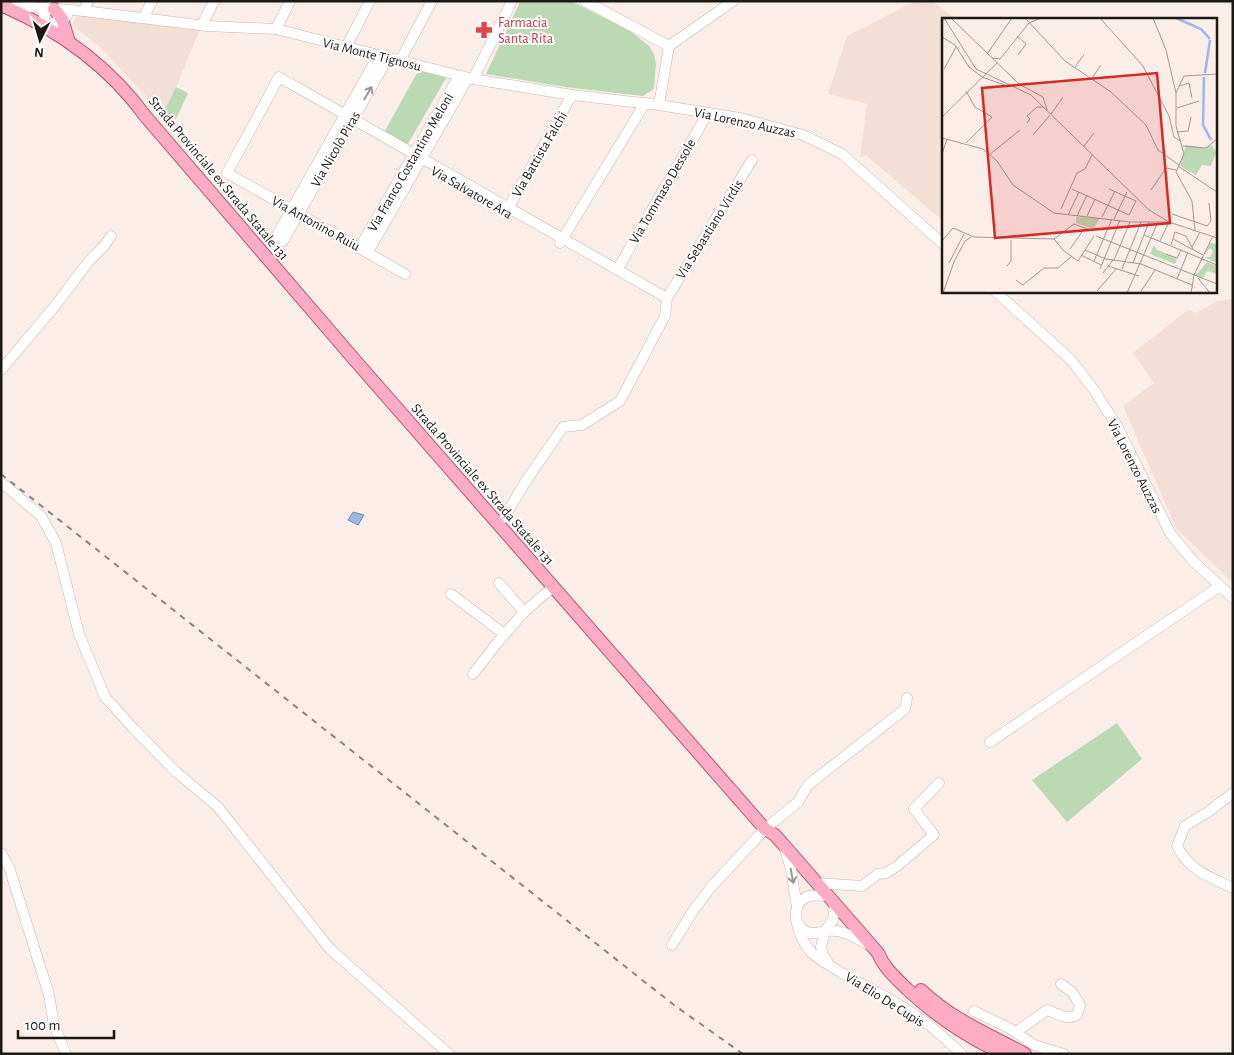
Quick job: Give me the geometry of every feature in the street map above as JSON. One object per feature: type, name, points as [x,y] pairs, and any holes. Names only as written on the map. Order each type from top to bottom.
[{"type":"main road","points":[[7,5],[69,42],[118,82],[130,96]]},
{"type":"main road","points":[[55,12],[69,42]]},
{"type":"main road","name":"Strada Provinciale ex Strada Statale 131","points":[[130,96],[150,112],[504,518],[770,830]]},
{"type":"main road","name":"Strada Provinciale ex Strada Statale 131","points":[[130,96],[146,118],[554,587],[875,949],[890,960],[933,1001],[954,1017],[1025,1054]]},
{"type":"main road","name":"Strada Provinciale ex Strada Statale 131","points":[[875,949],[882,964],[930,1010],[965,1035],[1004,1054]]},
{"type":"street","points":[[144,17],[152,1]]},
{"type":"street","points":[[202,25],[214,1]]},
{"type":"street","points":[[276,29],[290,1]]},
{"type":"street","points":[[346,48],[370,1]]},
{"type":"street","points":[[400,61],[432,1]]},
{"type":"street","points":[[585,1],[669,46]]},
{"type":"street","points":[[601,10],[608,1]]},
{"type":"street","points":[[659,105],[669,46],[734,1]]},
{"type":"street","name":"Via Franco Costantino Meloni","points":[[364,250],[417,158],[513,2]]},
{"type":"street","name":"Via Monte Tignosu","points":[[7,5],[71,14],[86,6],[202,25],[276,29],[467,78],[572,95],[659,105]]},
{"type":"street","points":[[44,27],[44,14],[55,12]]},
{"type":"street","name":"Via Monte Tignosu","points":[[44,27],[54,25],[55,12]]},
{"type":"street","name":"Via Nicolò Piras","points":[[279,239],[383,57]]},
{"type":"street","name":"Via Salvatore Ara","points":[[226,173],[278,79],[666,301]]},
{"type":"street","name":"Via Battista Falchi","points":[[507,210],[572,95]]},
{"type":"street","points":[[561,241],[645,103]]},
{"type":"street","name":"Via Lorenzo Auzzas","points":[[659,105],[740,118],[803,135],[842,154],[942,243]]},
{"type":"street","name":"Via Tommaso Dessole","points":[[617,270],[708,113]]},
{"type":"street","name":"Via Sebastiano Virdis","points":[[504,518],[524,484],[563,427],[582,425],[620,401],[665,316],[666,301],[752,160]]},
{"type":"street","name":"Via Antonino Ruiu","points":[[226,173],[405,274]]},
{"type":"street","points":[[1,370],[111,236]]},
{"type":"street","name":"Via Salvatore Ara","points":[[561,241],[617,270],[666,301]]},
{"type":"street","name":"Via Lorenzo Auzzas","points":[[996,292],[1074,365],[1118,426],[1170,533],[1193,561],[1233,598]]},
{"type":"street","points":[[1,482],[41,516],[56,544],[80,634],[105,697],[175,771],[218,807],[330,949],[449,1054]]},
{"type":"street","points":[[499,583],[524,612]]},
{"type":"street","points":[[990,742],[1220,586]]},
{"type":"street","points":[[473,674],[524,612],[554,587]]},
{"type":"street","points":[[451,594],[504,634]]},
{"type":"street","points":[[672,945],[693,911],[711,887],[798,802],[808,785],[905,709],[907,698]]},
{"type":"street","points":[[817,883],[862,886],[878,874],[886,873],[897,866],[934,835],[914,809],[939,783]]},
{"type":"street","points":[[1233,793],[1185,826],[1177,846],[1183,858],[1200,873],[1233,888]]},
{"type":"street","name":"Via Elio De Cupis","points":[[784,845],[791,869],[799,932],[811,953],[830,966],[913,1013],[962,1054]]},
{"type":"street","points":[[1,853],[9,867],[49,995],[54,1025],[66,1054]]},
{"type":"street","points":[[797,908],[807,897],[814,896],[832,900]]},
{"type":"street","name":"Via Elio De Cupis","points":[[830,966],[823,955],[821,947],[825,931],[833,920],[832,900]]},
{"type":"street","points":[[797,922],[802,929],[810,933],[818,934],[825,931],[840,931],[875,949]]},
{"type":"street","points":[[1016,1032],[1047,1010],[1066,1018],[1071,1018],[1080,1011],[1080,1005],[1072,992],[1062,984]]},
{"type":"street","points":[[974,1011],[1016,1032],[1034,1045],[1064,1054]]},
{"type":"shaded area","points":[[915,1],[932,1],[956,18],[942,18],[942,220],[866,155],[860,157],[867,104],[828,94],[847,36]]},
{"type":"shaded area","points":[[77,13],[200,29],[164,116],[100,47],[72,25]]},
{"type":"shaded area","points":[[1233,299],[1233,583],[1176,528],[1123,406],[1154,383],[1133,353],[1188,310],[1196,313],[1217,301]]},
{"type":"green space","points":[[571,1],[630,31],[649,46],[654,54],[656,64],[654,89],[643,96],[565,87],[486,74],[520,2]]},
{"type":"green space","points":[[421,66],[449,73],[405,149],[382,136]]},
{"type":"green space","points":[[176,87],[188,93],[176,119],[163,114]]},
{"type":"green space","points":[[1117,723],[1142,759],[1067,822],[1032,780]]},
{"type":"water","points":[[353,512],[364,515],[358,525],[348,520]]},
{"type":"railway","points":[[1,474],[674,1005],[743,1054]]},
{"type":"place","name":"Farmacia Santa Rita","points":[[484,30]]}]
